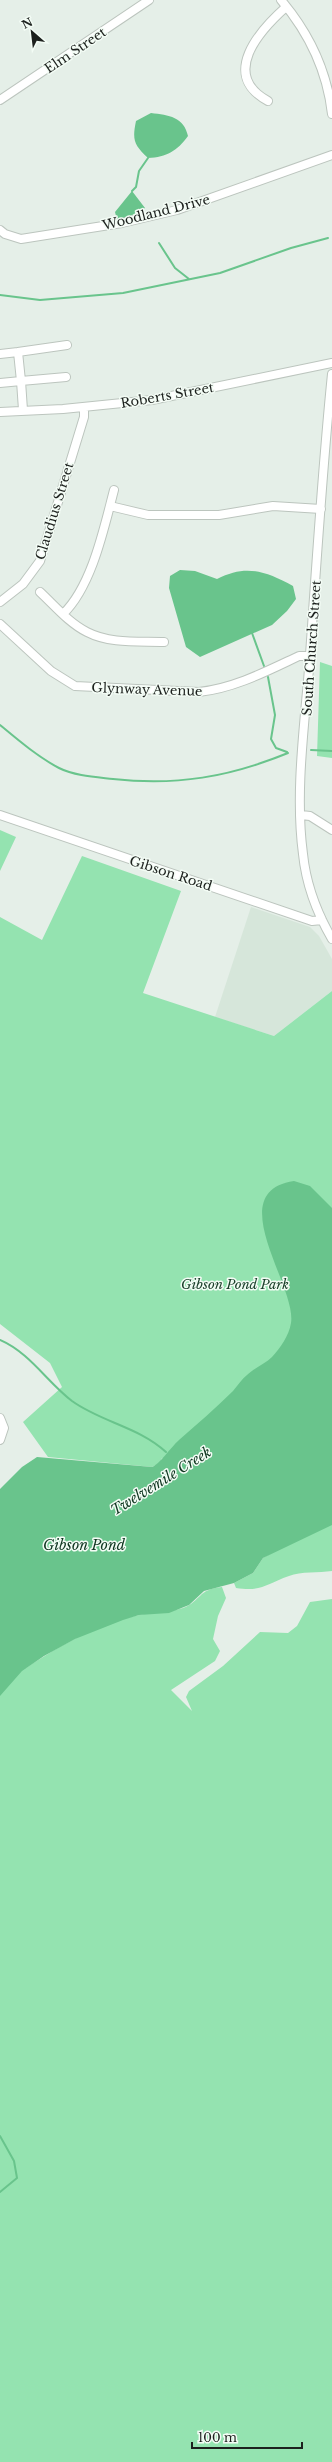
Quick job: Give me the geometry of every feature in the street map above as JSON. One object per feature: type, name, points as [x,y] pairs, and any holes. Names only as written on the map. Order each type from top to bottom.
[{"type":"street","name":"Elm Street","points":[[0,100],[149,0]]},
{"type":"street","points":[[281,0],[305,32],[318,58],[328,89],[332,114]]},
{"type":"street","points":[[268,101],[256,94],[247,83],[246,63],[257,38],[286,7]]},
{"type":"street","name":"Woodland Drive","points":[[0,230],[6,234],[21,239],[122,223],[203,202],[332,155]]},
{"type":"street","points":[[0,354],[66,345]]},
{"type":"street","points":[[18,352],[23,410]]},
{"type":"street","name":"Roberts Street","points":[[0,412],[84,407],[152,400],[332,363]]},
{"type":"street","name":"South Church Street","points":[[322,920],[311,893],[304,866],[301,815],[310,656],[332,374]]},
{"type":"street","points":[[0,382],[66,377]]},
{"type":"street","name":"Claudius Street","points":[[0,602],[23,584],[40,561],[84,417],[84,407]]},
{"type":"street","points":[[63,614],[76,601],[85,584],[114,490]]},
{"type":"street","points":[[110,506],[148,515],[219,515],[273,506],[321,509]]},
{"type":"street","points":[[40,592],[80,628],[98,637],[118,640],[164,642]]},
{"type":"street","name":"Glynway Avenue","points":[[0,624],[58,677],[80,687],[199,692],[213,691],[233,686],[299,656],[310,656]]},
{"type":"street","name":"Gibson Road","points":[[0,815],[312,921],[322,920]]},
{"type":"street","points":[[301,815],[310,816],[332,830]]},
{"type":"street","points":[[322,920],[332,939]]},
{"type":"street","points":[[0,1418],[4,1428],[0,1440]]},
{"type":"shaded area","points":[[251,907],[310,927],[319,936],[332,959],[332,991],[274,1036],[215,1017]]},
{"type":"green space","points":[[320,662],[332,666],[332,758],[317,756]]},
{"type":"green space","points":[[0,830],[16,837],[0,871]]},
{"type":"green space","name":"Gibson Pond Park","points":[[82,856],[181,891],[143,993],[274,1036],[332,991],[332,1571],[294,1574],[258,1588],[236,1588],[234,1583],[253,1573],[263,1558],[282,1547],[162,1458],[160,1463],[152,1467],[48,1457],[23,1422],[62,1387],[50,1363],[0,1324],[0,917],[42,940]]},
{"type":"green space","points":[[222,1587],[226,1598],[218,1616],[213,1639],[220,1651],[215,1661],[171,1690],[192,1711],[186,1697],[189,1691],[223,1666],[260,1632],[288,1633],[297,1626],[310,1602],[332,1599],[332,2462],[0,2462],[0,1648],[26,1668],[94,1629],[139,1615],[172,1611],[183,1608],[208,1590]]},
{"type":"water","points":[[151,113],[175,118],[183,125],[188,136],[180,146],[166,155],[148,158],[137,146],[134,133],[136,121]]},
{"type":"water","points":[[132,191],[145,208],[123,220],[117,220],[115,212]]},
{"type":"water","points":[[180,570],[195,571],[217,579],[227,574],[237,572],[255,571],[264,573],[293,586],[296,599],[287,611],[272,625],[200,657],[186,647],[169,588],[170,576]]},
{"type":"water","name":"Gibson Pond","points":[[294,1181],[310,1186],[332,1208],[332,1525],[263,1558],[253,1573],[234,1583],[204,1591],[189,1605],[169,1613],[139,1615],[75,1639],[44,1656],[22,1671],[0,1696],[0,1489],[22,1467],[37,1457],[152,1467],[155,1466],[179,1440],[227,1397],[245,1377],[272,1357],[281,1346],[291,1323],[290,1307],[267,1242],[263,1221],[264,1203],[273,1189]]},
{"type":"waterway","points":[[132,191],[136,187],[139,171],[148,158]]},
{"type":"waterway","points":[[0,295],[40,300],[123,293],[220,273],[291,248],[328,238]]},
{"type":"waterway","points":[[159,243],[175,268],[189,279]]},
{"type":"waterway","points":[[252,633],[264,666]]},
{"type":"waterway","points":[[268,677],[275,715],[271,739],[276,748],[287,752]]},
{"type":"waterway","points":[[0,725],[51,764],[65,771],[92,777],[136,781],[202,778],[245,768],[288,753]]},
{"type":"waterway","points":[[311,750],[332,751]]},
{"type":"waterway","points":[[0,1340],[20,1352],[72,1401],[95,1414],[144,1436],[166,1452]]},
{"type":"waterway","name":"Twelvemile Creek","points":[[0,2136],[14,2161],[17,2178],[0,2192]]}]
